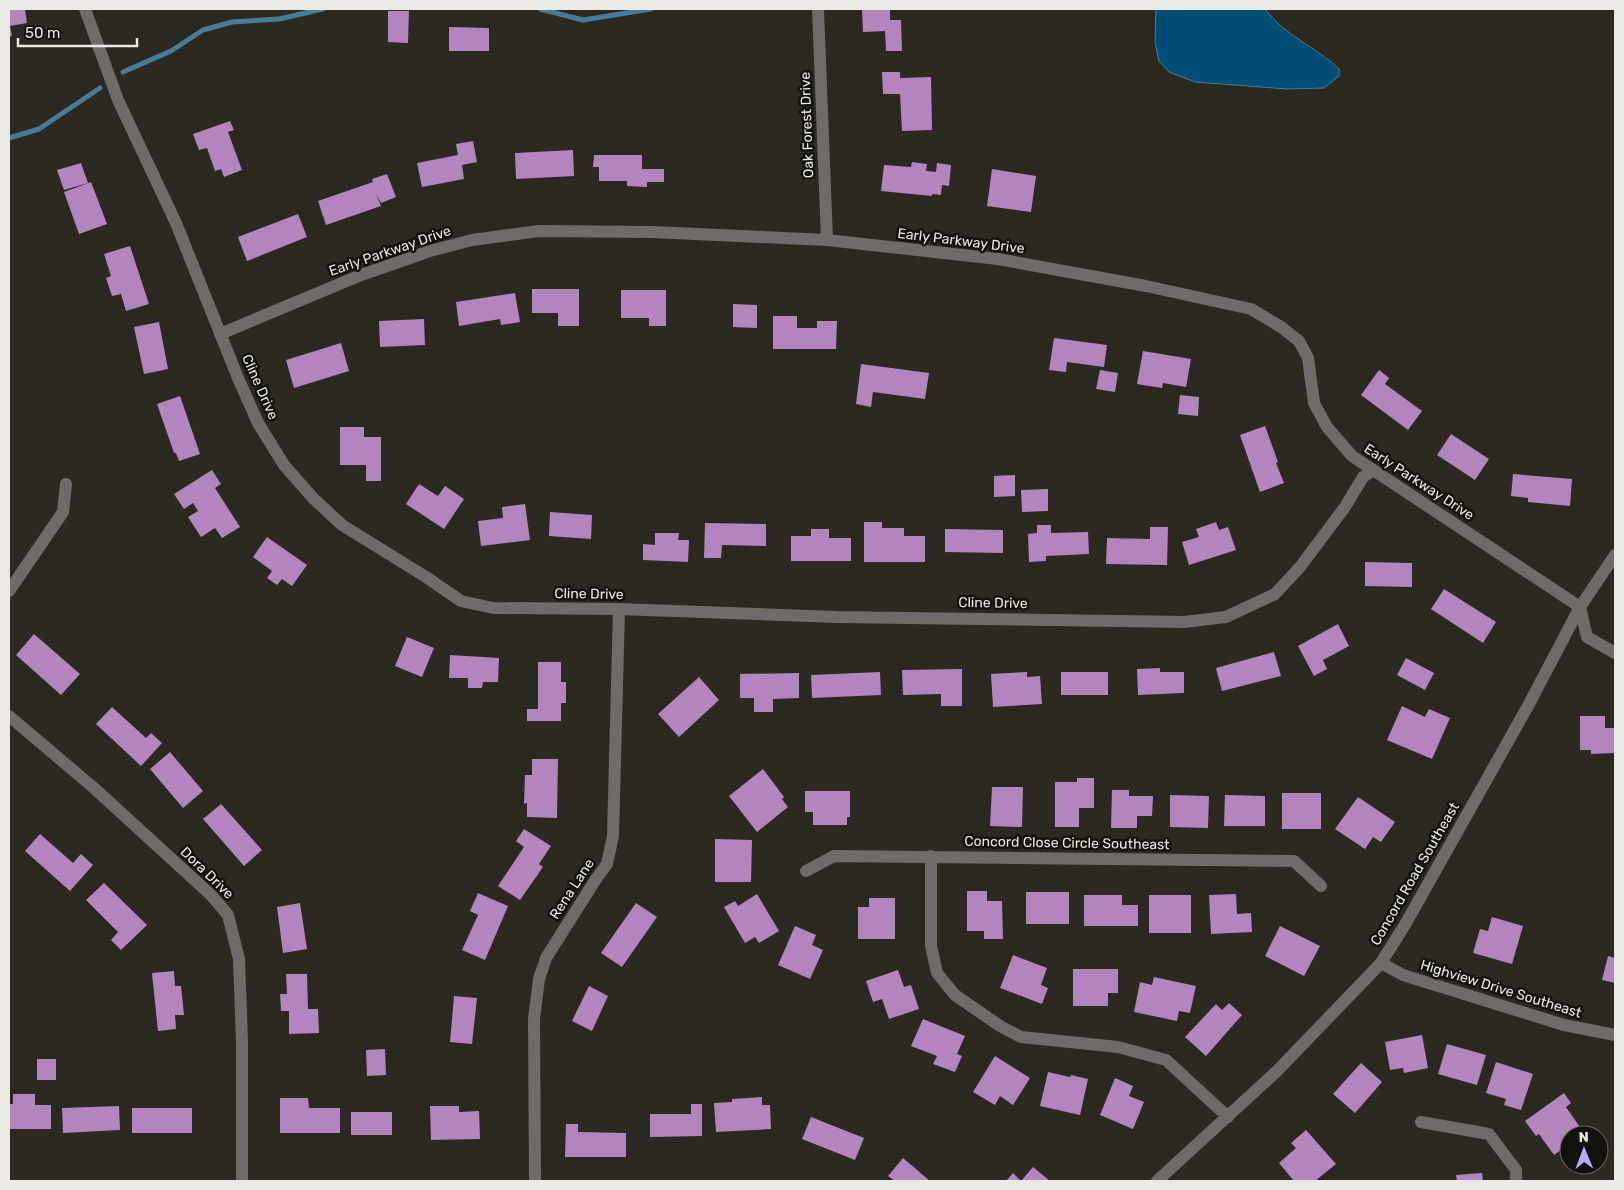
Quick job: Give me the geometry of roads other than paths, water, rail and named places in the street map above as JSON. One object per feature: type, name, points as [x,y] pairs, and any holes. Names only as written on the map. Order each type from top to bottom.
[{"type":"street","name":"Cline Drive","points":[[85,9],[118,100],[176,223],[258,423],[284,465],[313,498],[342,525],[461,601],[493,608],[619,609],[836,617],[1184,622],[1226,618],[1275,594],[1311,552],[1345,507],[1363,477],[1374,470]]},
{"type":"street","name":"Oak Forest Drive","points":[[818,9],[827,240]]},
{"type":"street","name":"Early Parkway Drive","points":[[220,334],[361,275],[430,251],[472,240],[539,232],[652,232],[827,240],[998,259],[1146,286],[1250,309],[1282,327],[1299,341],[1308,358],[1314,403],[1327,428],[1352,456],[1580,607]]},
{"type":"street","points":[[9,591],[63,512],[66,484]]},
{"type":"street","name":"Concord Road Southeast","points":[[1157,1181],[1277,1071],[1381,963],[1406,923],[1523,714],[1580,607],[1615,555]]},
{"type":"street","points":[[1580,607],[1587,637],[1615,652]]},
{"type":"street","name":"Rena Lane","points":[[535,1181],[534,1019],[539,979],[546,958],[607,864],[613,836],[619,609]]},
{"type":"street","name":"Dora Drive","points":[[9,716],[94,788],[211,895],[228,915],[239,960],[242,1042],[242,1181]]},
{"type":"street","name":"Concord Close Circle Southeast","points":[[806,871],[834,856],[1294,861],[1321,886]]},
{"type":"street","points":[[931,856],[931,946],[937,973],[955,995],[1000,1026],[1021,1037],[1118,1046],[1166,1060],[1228,1117]]},
{"type":"street","name":"Highview Drive Southeast","points":[[1381,963],[1403,975],[1564,1025],[1615,1035]]},
{"type":"street","points":[[1421,1122],[1489,1134],[1516,1170],[1516,1181]]},
{"type":"water","points":[[1156,9],[1265,9],[1282,27],[1339,69],[1339,76],[1324,88],[1287,89],[1195,82],[1169,72],[1159,61],[1155,42]]},
{"type":"waterway","points":[[123,72],[171,51],[203,30],[232,22],[279,19],[323,9]]},
{"type":"waterway","points":[[540,9],[583,20],[651,9]]},
{"type":"waterway","points":[[9,138],[39,129],[100,88]]}]
